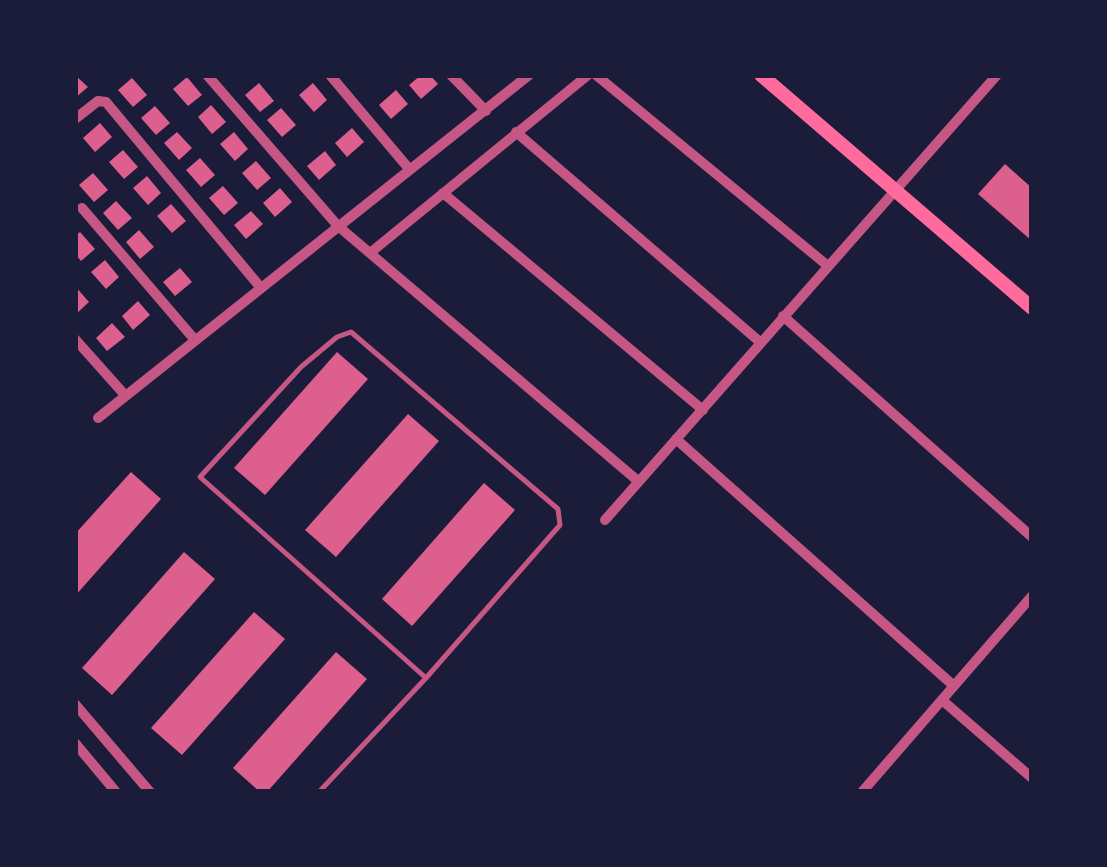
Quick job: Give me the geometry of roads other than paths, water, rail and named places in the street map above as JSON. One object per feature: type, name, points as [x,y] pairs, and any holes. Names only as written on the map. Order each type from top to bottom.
[{"type":"main road","points":[[762,75],[1032,308]]},
{"type":"street","points":[[207,75],[338,226],[638,482]]},
{"type":"street","points":[[330,75],[410,170]]},
{"type":"street","points":[[451,75],[486,111]]},
{"type":"street","points":[[98,418],[529,75]]},
{"type":"street","points":[[370,254],[588,75]]},
{"type":"street","points":[[596,75],[828,266]]},
{"type":"street","points":[[605,520],[998,75]]},
{"type":"street","points":[[75,119],[102,100],[260,288]]},
{"type":"street","points":[[516,132],[760,342]]},
{"type":"street","points":[[443,193],[703,410]]},
{"type":"street","points":[[82,208],[195,340]]},
{"type":"street","points":[[783,316],[1032,537]]},
{"type":"street","points":[[75,339],[124,394]]},
{"type":"street","points":[[676,439],[954,686]]},
{"type":"street","points":[[862,792],[1032,596]]},
{"type":"street","points":[[942,700],[1032,778]]},
{"type":"street","points":[[75,704],[150,792]]},
{"type":"street","points":[[75,743],[116,792]]},
{"type":"lane","points":[[320,792],[426,678],[560,525],[558,509],[352,332],[337,338],[302,367],[200,477],[426,678]]}]
